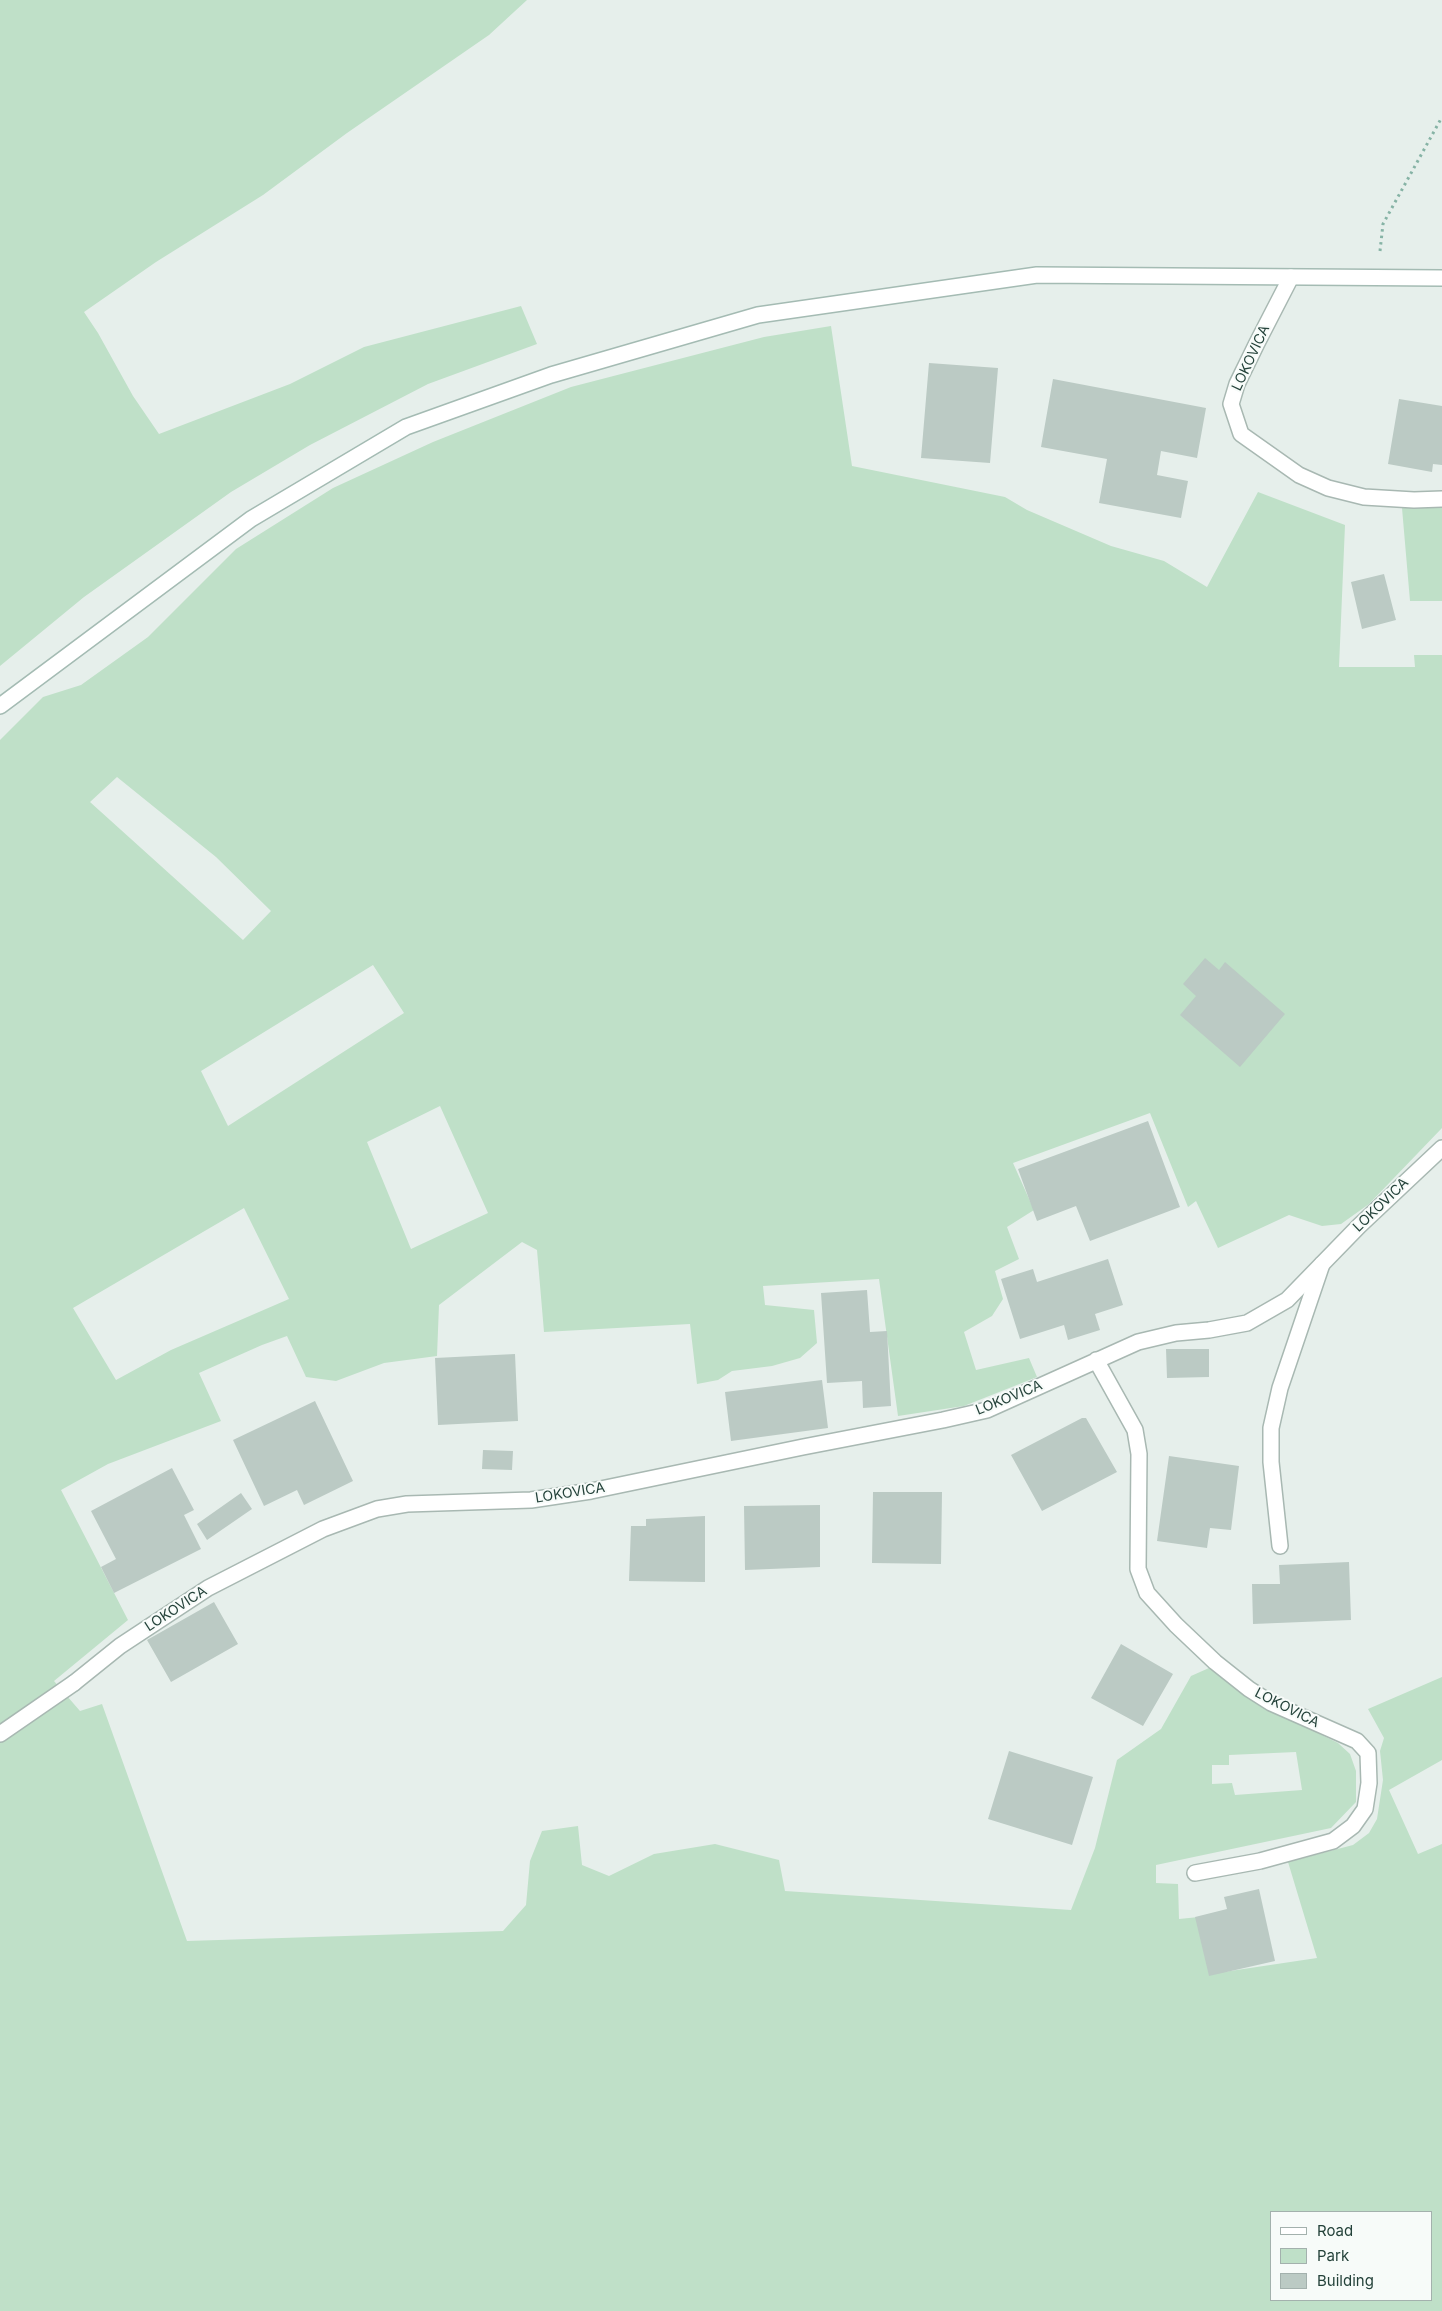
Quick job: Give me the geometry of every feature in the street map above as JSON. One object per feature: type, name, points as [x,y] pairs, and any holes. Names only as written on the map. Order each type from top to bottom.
[{"type":"street","points":[[0,706],[251,519],[406,427],[551,375],[758,315],[1037,275],[1442,278]]},
{"type":"street","name":"LOKOVICA","points":[[1291,277],[1256,343],[1237,384],[1231,404],[1241,434],[1299,475],[1328,488],[1364,497],[1414,500],[1442,499]]},
{"type":"street","name":"LOKOVICA","points":[[0,1734],[74,1683],[120,1646],[208,1588],[323,1530],[377,1509],[407,1504],[531,1500],[591,1491],[943,1420],[987,1410],[1138,1342],[1176,1333],[1209,1330],[1247,1323],[1287,1300],[1442,1148]]},
{"type":"street","name":"LOKOVICA","points":[[1280,1546],[1271,1462],[1271,1428],[1280,1388],[1322,1264]]},
{"type":"street","name":"LOKOVICA","points":[[1096,1360],[1134,1430],[1139,1454],[1138,1569],[1147,1593],[1176,1626],[1215,1662],[1249,1689],[1271,1703],[1357,1741],[1368,1753],[1369,1783],[1365,1809],[1353,1826],[1333,1841],[1260,1860],[1195,1873]]},
{"type":"path","points":[[1378,277],[1383,224],[1442,117]]},
{"type":"green space","points":[[0,0],[527,0],[489,35],[347,133],[263,195],[156,262],[84,312],[98,333],[133,396],[159,434],[290,384],[364,347],[521,306],[537,344],[428,384],[310,445],[231,492],[84,597],[0,666]]},
{"type":"green space","points":[[831,326],[852,466],[1005,497],[1027,510],[1111,546],[1164,561],[1207,587],[1258,492],[1345,525],[1339,667],[1415,667],[1414,655],[1442,655],[1442,1128],[1369,1204],[1341,1224],[1322,1226],[1289,1215],[1218,1248],[1196,1201],[1188,1207],[1150,1113],[1013,1163],[1034,1210],[1007,1227],[1019,1259],[995,1271],[1003,1299],[992,1316],[964,1332],[976,1370],[1029,1358],[1037,1377],[964,1406],[898,1416],[879,1279],[763,1286],[765,1305],[814,1310],[817,1343],[800,1358],[772,1366],[732,1371],[718,1380],[697,1384],[690,1324],[544,1332],[537,1250],[522,1242],[439,1305],[437,1356],[384,1363],[336,1381],[306,1377],[287,1336],[262,1345],[199,1373],[221,1421],[108,1464],[61,1490],[128,1620],[54,1681],[80,1711],[102,1704],[187,1941],[503,1931],[526,1905],[530,1861],[542,1831],[578,1826],[582,1865],[609,1876],[654,1854],[715,1844],[779,1860],[785,1891],[1071,1910],[1095,1848],[1117,1760],[1161,1729],[1191,1676],[1209,1668],[1257,1703],[1338,1743],[1350,1754],[1356,1771],[1356,1802],[1331,1828],[1156,1865],[1156,1883],[1178,1884],[1179,1919],[1199,1917],[1210,1974],[1317,1958],[1288,1862],[1353,1845],[1369,1833],[1377,1819],[1383,1780],[1380,1751],[1384,1738],[1368,1709],[1442,1677],[1442,1760],[1389,1790],[1418,1854],[1442,1844],[1442,2311],[0,2311],[0,740],[43,697],[81,685],[148,637],[236,549],[333,488],[433,442],[571,387],[764,337]],"holes":[[[117,777],[216,857],[271,911],[243,940],[90,802]],[[373,965],[404,1013],[228,1126],[201,1071]],[[440,1106],[488,1213],[411,1249],[367,1142]],[[244,1208],[289,1299],[171,1350],[116,1380],[73,1308]],[[1296,1752],[1302,1790],[1235,1795],[1232,1783],[1212,1784],[1212,1765],[1229,1765],[1229,1755]]]},
{"type":"green space","points":[[1442,507],[1442,601],[1410,601],[1402,508]]},
{"type":"building","points":[[929,363],[998,368],[990,463],[921,458]]},
{"type":"building","points":[[1053,379],[1206,408],[1197,458],[1161,451],[1157,475],[1188,481],[1181,518],[1099,503],[1107,459],[1041,447]]},
{"type":"building","points":[[1399,399],[1442,406],[1442,465],[1433,464],[1432,472],[1388,464]]},
{"type":"building","points":[[1384,574],[1396,620],[1362,629],[1351,582]]},
{"type":"building","points":[[1205,958],[1219,970],[1225,962],[1285,1014],[1240,1067],[1180,1015],[1196,996],[1183,984]]},
{"type":"building","points":[[1148,1121],[1180,1207],[1090,1241],[1076,1206],[1037,1221],[1018,1169]]},
{"type":"building","points":[[1108,1259],[1123,1305],[1095,1314],[1100,1330],[1068,1340],[1064,1325],[1020,1339],[1001,1279],[1033,1269],[1037,1282]]},
{"type":"building","points":[[867,1290],[870,1332],[887,1331],[891,1406],[863,1408],[862,1381],[827,1383],[821,1293]]},
{"type":"building","points":[[1166,1349],[1209,1349],[1209,1377],[1167,1378]]},
{"type":"building","points":[[515,1354],[518,1421],[438,1425],[435,1358]]},
{"type":"building","points":[[822,1380],[828,1428],[731,1441],[725,1392]]},
{"type":"building","points":[[315,1401],[353,1481],[304,1505],[297,1490],[264,1506],[233,1440]]},
{"type":"building","points":[[1082,1418],[1086,1418],[1117,1472],[1042,1511],[1011,1455]]},
{"type":"building","points":[[483,1450],[513,1451],[512,1470],[482,1469]]},
{"type":"building","points":[[1169,1456],[1239,1466],[1231,1530],[1210,1528],[1207,1548],[1157,1541]]},
{"type":"building","points":[[172,1468],[194,1510],[184,1515],[201,1549],[114,1593],[101,1567],[116,1559],[91,1511]]},
{"type":"building","points":[[873,1492],[942,1492],[941,1564],[872,1563]]},
{"type":"building","points":[[241,1493],[252,1509],[207,1540],[197,1524]]},
{"type":"building","points":[[820,1505],[820,1567],[745,1570],[744,1506]]},
{"type":"building","points":[[705,1516],[705,1582],[629,1581],[631,1526],[646,1526],[646,1519]]},
{"type":"building","points":[[1349,1562],[1351,1620],[1253,1624],[1252,1584],[1280,1584],[1279,1565]]},
{"type":"building","points":[[214,1602],[238,1644],[171,1682],[147,1640]]},
{"type":"building","points":[[1121,1644],[1173,1674],[1143,1726],[1091,1698]]},
{"type":"building","points":[[1009,1751],[1093,1777],[1072,1845],[988,1819]]},
{"type":"building","points":[[1259,1889],[1275,1961],[1209,1976],[1195,1917],[1227,1909],[1224,1897]]}]
